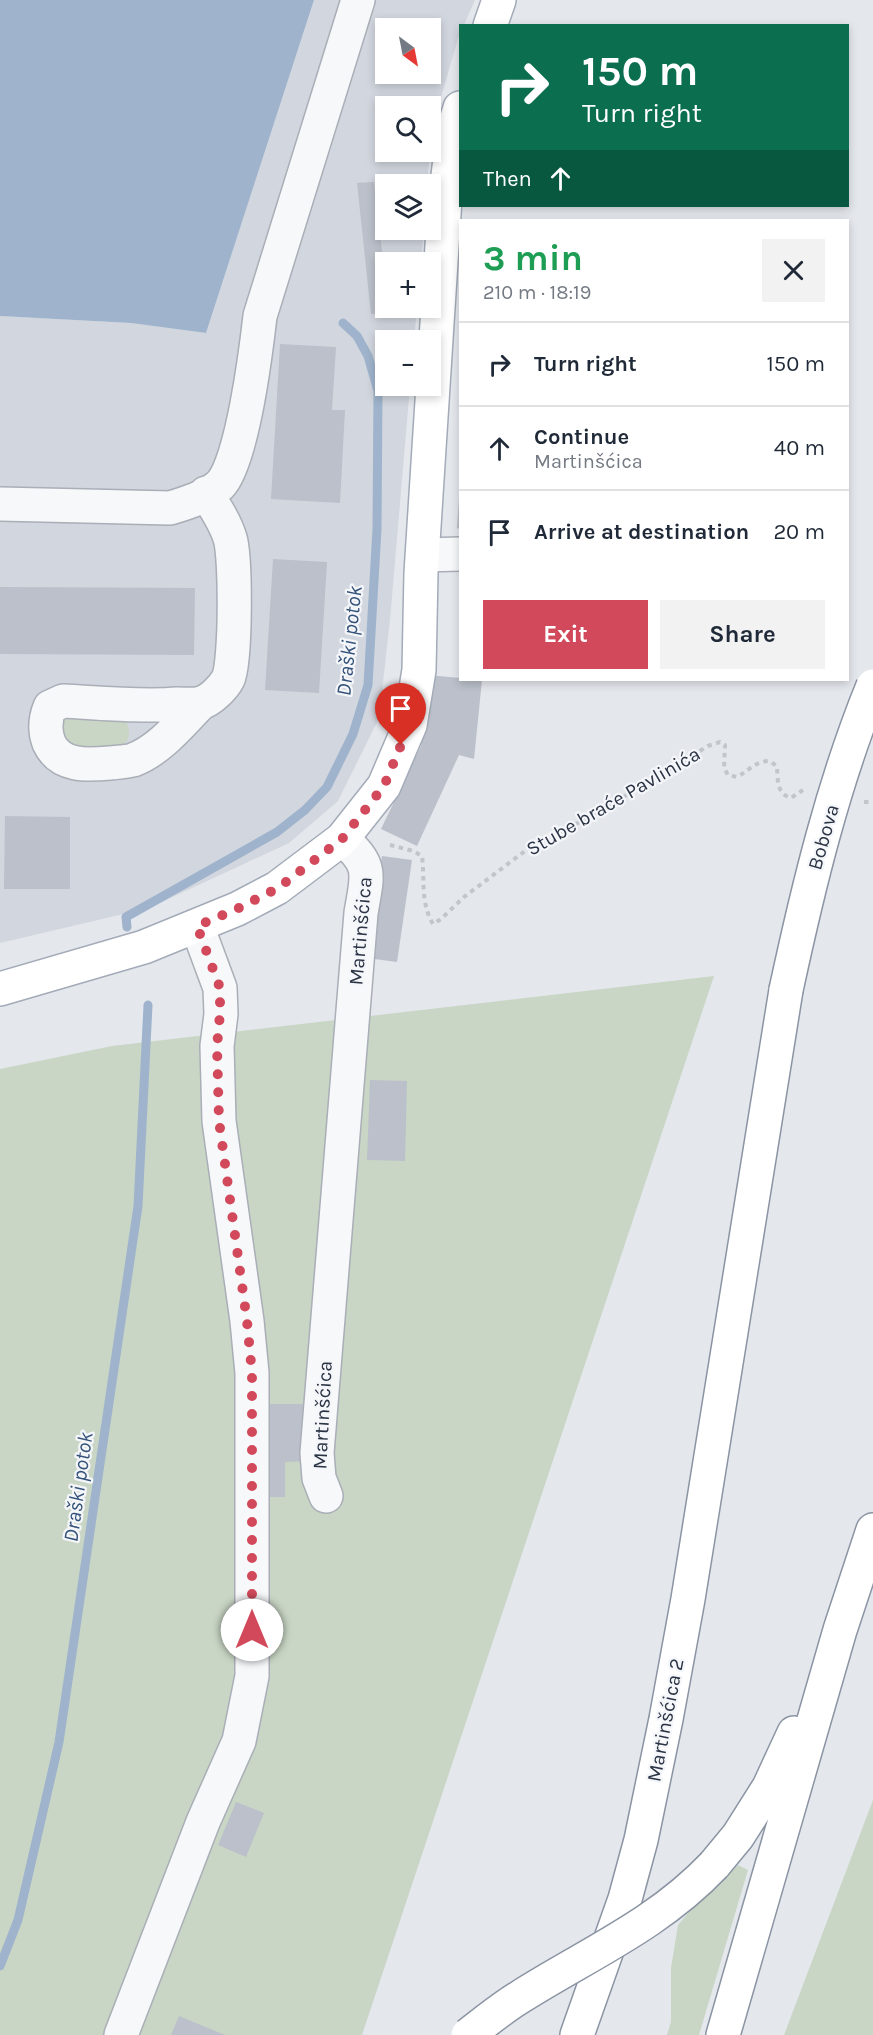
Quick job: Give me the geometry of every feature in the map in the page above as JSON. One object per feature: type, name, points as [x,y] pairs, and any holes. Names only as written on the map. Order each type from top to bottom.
[{"type":"main road","points":[[491,24],[500,0]]},
{"type":"main road","points":[[0,989],[144,947],[237,909],[278,888],[342,839],[384,786],[410,724],[419,670],[423,555],[445,199],[454,128],[459,111]]},
{"type":"main road","name":"Bobova","points":[[688,1599],[786,990],[802,914],[822,839],[873,686]]},
{"type":"main road","points":[[723,2035],[840,1630],[873,1530]]},
{"type":"main road","name":"Martinšćica 2","points":[[579,2031],[625,1899],[641,1840],[688,1599]]},
{"type":"main road","points":[[468,2035],[519,1997],[598,1953],[668,1907],[714,1865],[738,1836],[769,1787],[840,1630]]},
{"type":"street","points":[[0,504],[170,508],[191,502],[219,485],[229,473],[237,450],[256,350],[260,316],[358,0]]},
{"type":"street","points":[[201,703],[216,693],[228,678],[233,640],[235,577],[230,537],[206,493]]},
{"type":"street","points":[[423,555],[459,554]]},
{"type":"street","name":"Martinšćica","points":[[326,1496],[319,1478],[317,1453],[361,913],[367,875],[364,862],[356,851],[342,839]]},
{"type":"street","points":[[121,2035],[203,1822],[239,1741],[252,1676],[252,1373],[219,1121],[217,1046],[220,988],[197,926]]},
{"type":"path","name":"Stube braće Pavlinića","points":[[380,842],[413,851],[422,856],[423,897],[433,924],[464,897],[533,845],[590,817],[708,746],[720,742],[725,744],[724,768],[728,774],[736,777],[758,762],[769,761],[777,766],[779,788],[783,795],[791,798],[805,788]]},
{"type":"path","points":[[862,802],[873,802]]},
{"type":"shaded area","points":[[314,0],[475,0],[464,24],[459,24],[459,35],[441,97],[375,96],[375,162],[429,162],[428,174],[375,174],[375,240],[423,240],[422,252],[375,252],[375,318],[416,318],[415,330],[375,330],[375,396],[409,396],[390,620],[379,718],[338,801],[289,843],[149,908],[0,943],[0,316],[131,323],[206,333]]},
{"type":"green space","points":[[70,716],[126,721],[129,733],[127,741],[110,749],[66,747],[60,725]]},
{"type":"green space","points":[[714,976],[362,2035],[0,2035],[0,1069],[112,1046]]},
{"type":"green space","points":[[873,1800],[873,2035],[784,2035]]},
{"type":"green space","points":[[738,1865],[748,1870],[699,2035],[667,2035],[671,2022],[671,1968],[678,1925]]},
{"type":"water","points":[[0,0],[314,0],[206,333],[131,323],[0,316]]},
{"type":"building","points":[[374,182],[375,240],[381,240],[382,252],[375,252],[375,314],[371,314],[357,183]]},
{"type":"building","points":[[280,344],[336,347],[332,410],[345,410],[340,503],[271,499]]},
{"type":"building","points":[[459,499],[459,529],[457,528]]},
{"type":"building","points":[[273,559],[327,562],[319,693],[265,690]]},
{"type":"building","points":[[0,587],[195,588],[194,655],[0,654]]},
{"type":"building","points":[[428,675],[459,678],[459,681],[482,681],[474,759],[459,755],[417,846],[381,829],[421,746]]},
{"type":"building","points":[[5,816],[70,817],[70,889],[4,889]]},
{"type":"building","points":[[382,856],[412,860],[397,962],[367,958]]},
{"type":"building","points":[[370,1080],[407,1081],[405,1161],[367,1160]]},
{"type":"building","points":[[260,1404],[307,1404],[308,1461],[285,1462],[285,1497],[260,1497]]},
{"type":"building","points":[[236,1802],[264,1813],[246,1857],[218,1845]]},
{"type":"building","points":[[179,2016],[225,2035],[171,2035]]},
{"type":"waterway","name":"Draški potok","points":[[127,927],[126,917],[277,832],[305,810],[327,787],[353,734],[368,685],[377,529],[378,391],[368,356],[357,336],[343,323]]},
{"type":"waterway","name":"Draški potok","points":[[0,1966],[18,1920],[59,1742],[138,1206],[148,1005]]},
{"type":"route","points":[[252,1630],[252,1373],[219,1121],[217,1046],[220,988],[197,926],[278,888],[342,839],[384,786],[401,745]]}]
